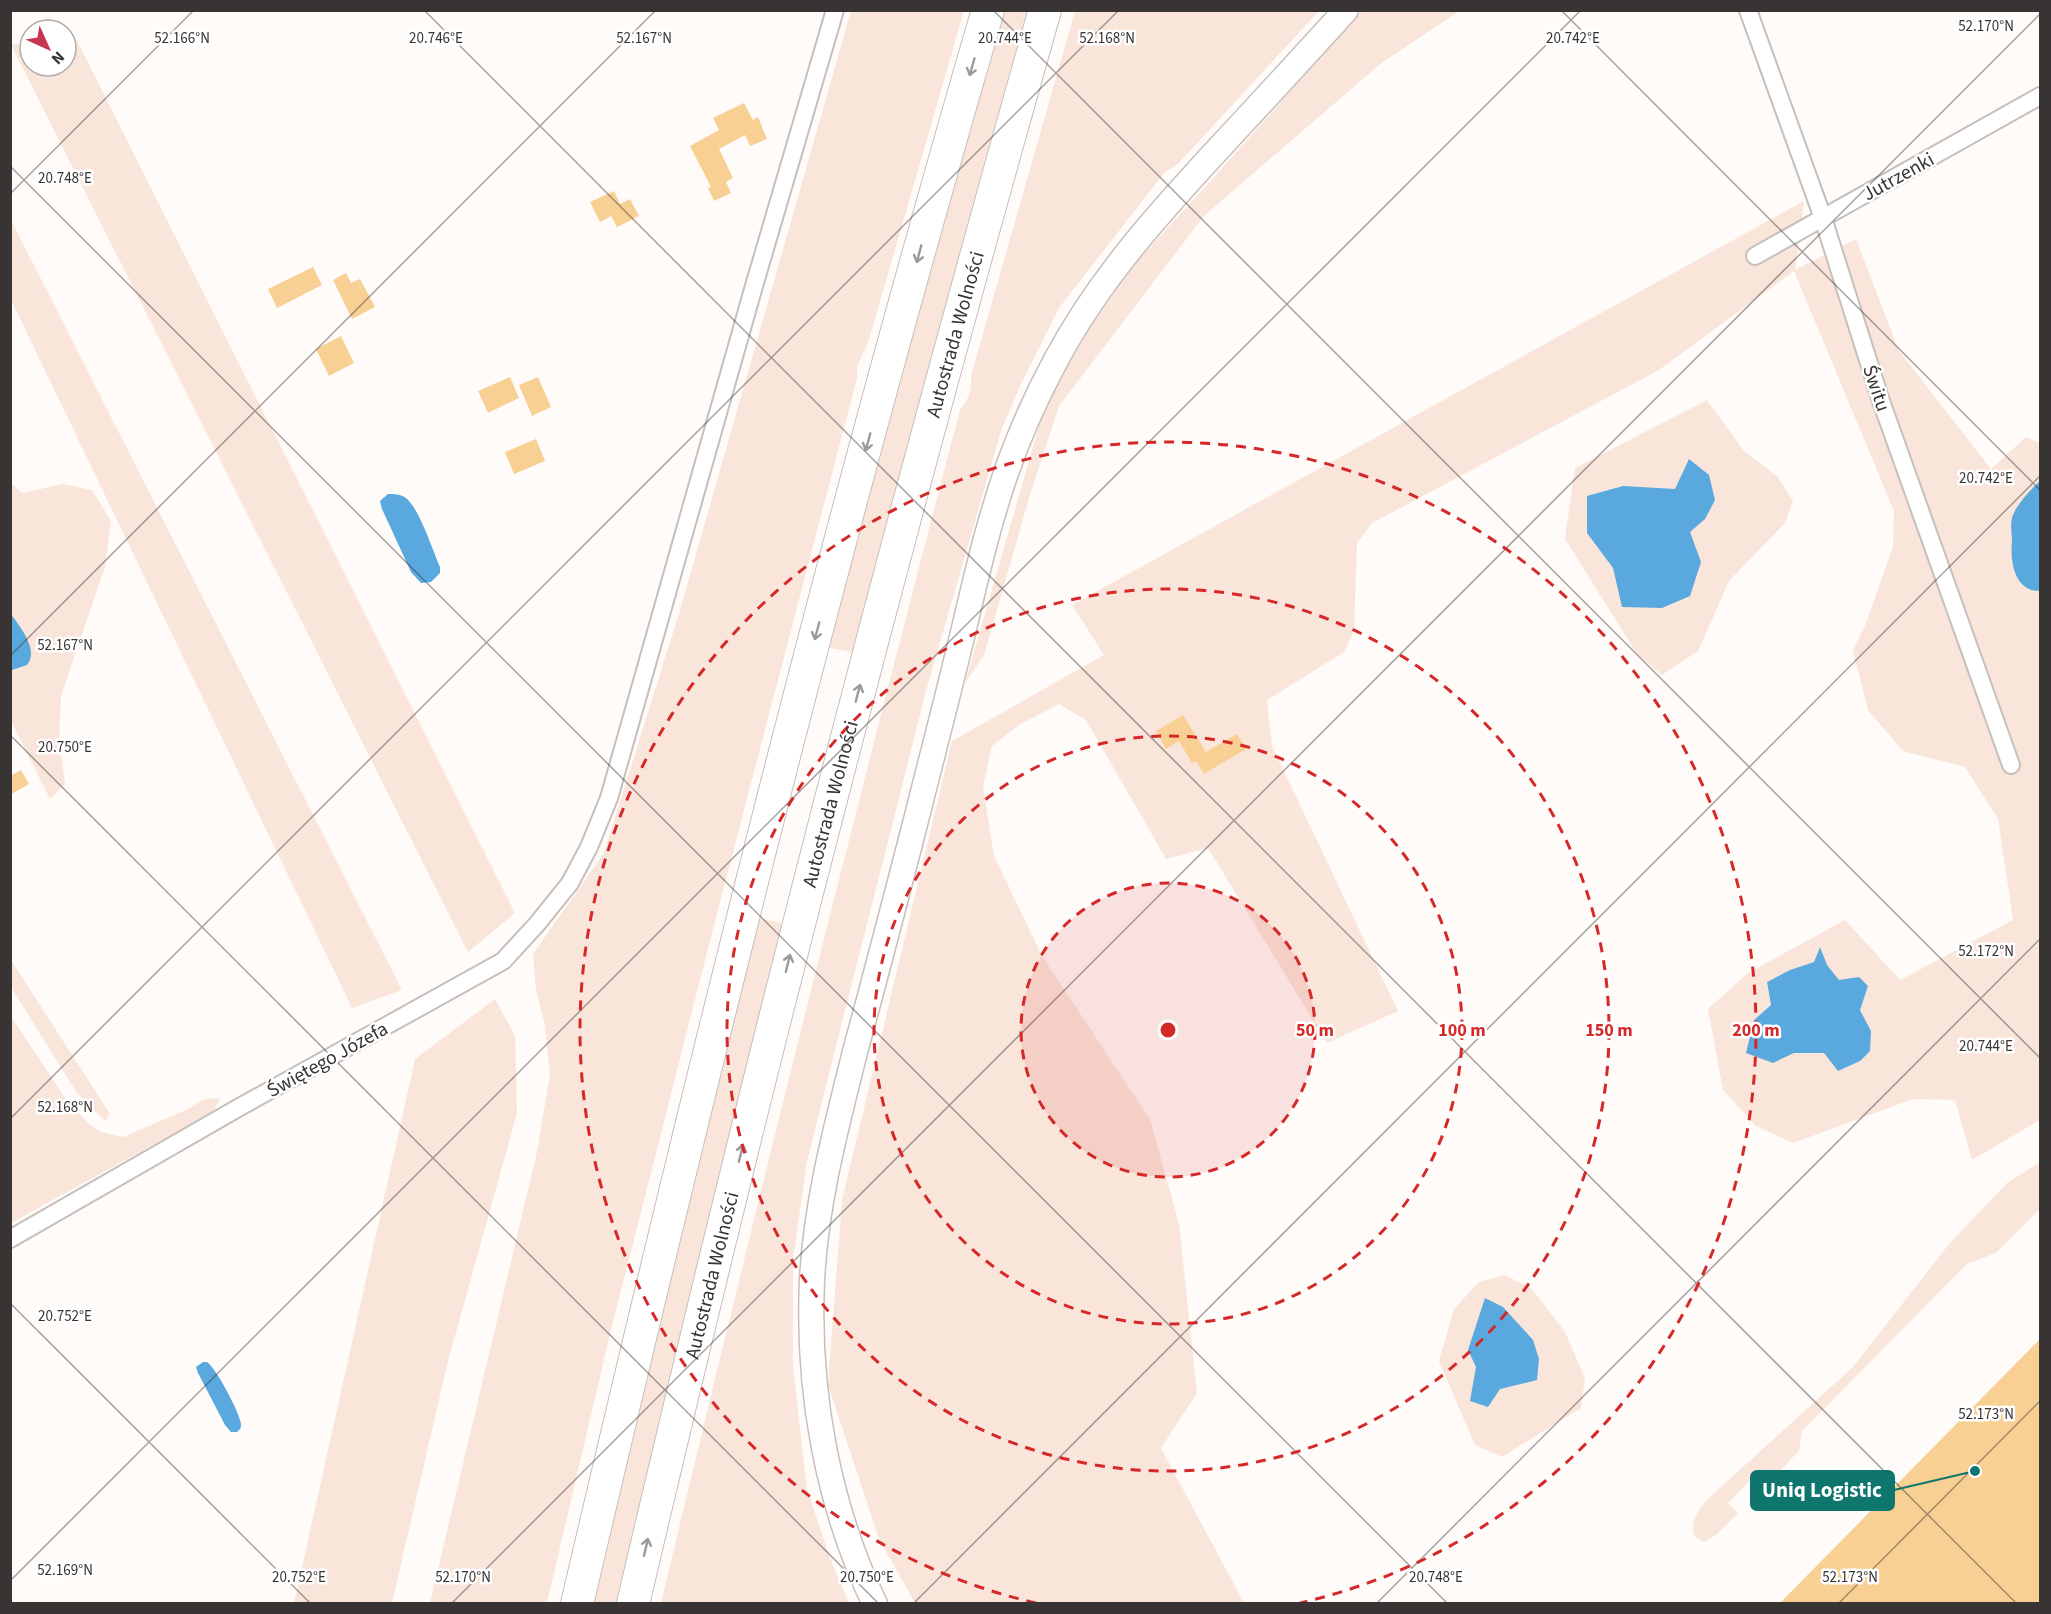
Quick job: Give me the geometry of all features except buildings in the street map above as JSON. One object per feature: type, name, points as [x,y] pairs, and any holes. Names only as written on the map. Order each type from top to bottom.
[{"type":"highway","points":[[577,1604],[659,1251],[761,844],[888,369],[988,10]]},
{"type":"highway","name":"Autostrada Wolności","points":[[633,1604],[791,951],[930,420],[1045,10]]},
{"type":"street","name":"Świętego Józefa","points":[[10,1239],[238,1108],[503,961],[570,883],[597,829],[609,798],[835,10]]},
{"type":"street","points":[[874,1604],[840,1512],[819,1417],[812,1349],[814,1251],[819,1207],[834,1132],[993,514],[1011,460],[1036,399],[1060,351],[1096,293],[1132,244],[1162,209],[1346,10]]},
{"type":"street","name":"Świtu","points":[[1748,10],[1823,218],[1881,401],[2011,765]]},
{"type":"street","name":"Jutrzenki","points":[[1755,256],[2040,96]]},
{"type":"shaded area","points":[[851,11],[964,11],[868,343],[857,366],[857,378],[610,1334],[547,1603],[430,1603],[537,1152],[550,1075],[545,1025],[536,990],[533,954],[604,853],[681,607]]},
{"type":"shaded area","points":[[1001,11],[1033,11],[855,648],[852,652],[830,648],[828,643]]},
{"type":"shaded area","points":[[1075,11],[1319,11],[1178,164],[1164,173],[1059,308],[1020,386],[1001,431],[926,691],[807,1161],[793,1259],[793,1368],[807,1489],[830,1558],[849,1603],[661,1603],[770,1155],[921,559],[960,410],[969,394],[971,376]]},
{"type":"shaded area","points":[[1362,11],[1459,11],[1379,65],[1204,216],[1059,406],[1029,498],[984,655],[965,683],[1044,409],[1090,327],[1139,259]]},
{"type":"shaded area","points":[[78,43],[515,913],[468,952],[28,78],[78,78]]},
{"type":"shaded area","points":[[18,44],[18,59],[11,45]]},
{"type":"shaded area","points":[[1804,201],[1795,270],[1856,239],[1899,351],[1991,469],[2026,437],[2040,443],[2040,1120],[1972,1160],[1955,1100],[1913,1099],[1793,1143],[1756,1126],[1723,1090],[1708,1009],[1748,973],[1845,920],[1900,980],[2013,920],[1998,819],[1965,767],[1903,751],[1868,710],[1853,651],[1866,623],[1893,547],[1894,511],[1794,271],[1659,370],[1372,523],[1357,543],[1354,631],[1344,652],[1267,700],[1272,746],[1398,1011],[1327,1043],[1208,848],[1166,859],[1086,720],[1059,704],[1019,725],[992,746],[983,786],[994,856],[1042,956],[1150,1119],[1179,1224],[1197,1393],[1161,1448],[1244,1603],[915,1603],[879,1539],[828,1385],[842,1200],[952,741],[1104,655],[1072,605]],"holes":[[[1819,948],[1827,966],[1839,981],[1859,977],[1860,1010],[1871,1031],[1824,1053],[1794,1053],[1773,1063],[1754,1020],[1771,1005],[1767,982],[1790,970],[1814,962]]]},
{"type":"shaded area","points":[[11,220],[402,990],[352,1008],[11,300]]},
{"type":"shaded area","points":[[1707,400],[1744,451],[1778,477],[1793,501],[1785,523],[1729,581],[1698,651],[1662,675],[1637,654],[1565,539],[1575,468]]},
{"type":"shaded area","points":[[11,483],[22,493],[63,484],[92,490],[111,521],[105,567],[61,696],[59,739],[65,784],[50,799],[11,721]]},
{"type":"shaded area","points":[[756,918],[783,923],[621,1603],[589,1604]]},
{"type":"shaded area","points":[[11,960],[110,1114],[105,1121],[77,1093],[11,987]]},
{"type":"shaded area","points":[[495,999],[515,1036],[517,1113],[448,1361],[392,1603],[294,1603],[415,1059]]},
{"type":"shaded area","points":[[10,1015],[65,1098],[89,1124],[101,1132],[123,1137],[186,1110],[205,1099],[220,1098],[214,1111],[11,1223]]},
{"type":"shaded area","points":[[2040,1162],[2040,1209],[1996,1253],[1967,1264],[1802,1431],[1799,1451],[1764,1487],[1752,1478],[1728,1503],[1738,1513],[1716,1535],[1704,1542],[1695,1537],[1694,1520],[1710,1497],[1853,1367],[1949,1244],[2007,1183]]},
{"type":"shaded area","points":[[1505,1275],[1532,1289],[1565,1332],[1585,1378],[1581,1408],[1502,1457],[1475,1445],[1439,1361],[1454,1309],[1479,1282]]},
{"type":"water","points":[[1689,459],[1709,475],[1715,500],[1705,519],[1690,532],[1701,562],[1690,596],[1662,608],[1622,607],[1613,568],[1587,533],[1587,496],[1623,486],[1675,489]]},
{"type":"water","points":[[2040,481],[2040,591],[2024,586],[2016,574],[2012,557],[2011,527],[2016,508]]},
{"type":"water","points":[[388,494],[406,498],[421,520],[440,567],[440,573],[431,582],[421,583],[411,572],[382,509],[380,501]]},
{"type":"water","points":[[10,613],[27,638],[31,653],[27,665],[12,670],[10,669]]},
{"type":"water","points":[[1820,947],[1827,965],[1839,980],[1859,977],[1868,986],[1860,1010],[1871,1031],[1870,1051],[1860,1061],[1838,1071],[1824,1053],[1794,1053],[1773,1063],[1746,1053],[1754,1020],[1771,1005],[1767,982],[1790,970],[1814,962]]},
{"type":"water","points":[[1485,1298],[1503,1307],[1533,1340],[1539,1359],[1537,1380],[1500,1389],[1488,1407],[1470,1401],[1476,1367],[1468,1350]]},
{"type":"water","points":[[203,1362],[211,1366],[232,1401],[241,1424],[237,1432],[231,1432],[225,1425],[198,1373],[196,1367]]},
{"type":"place","name":"Uniq Logistic","points":[[1975,1471]]}]
